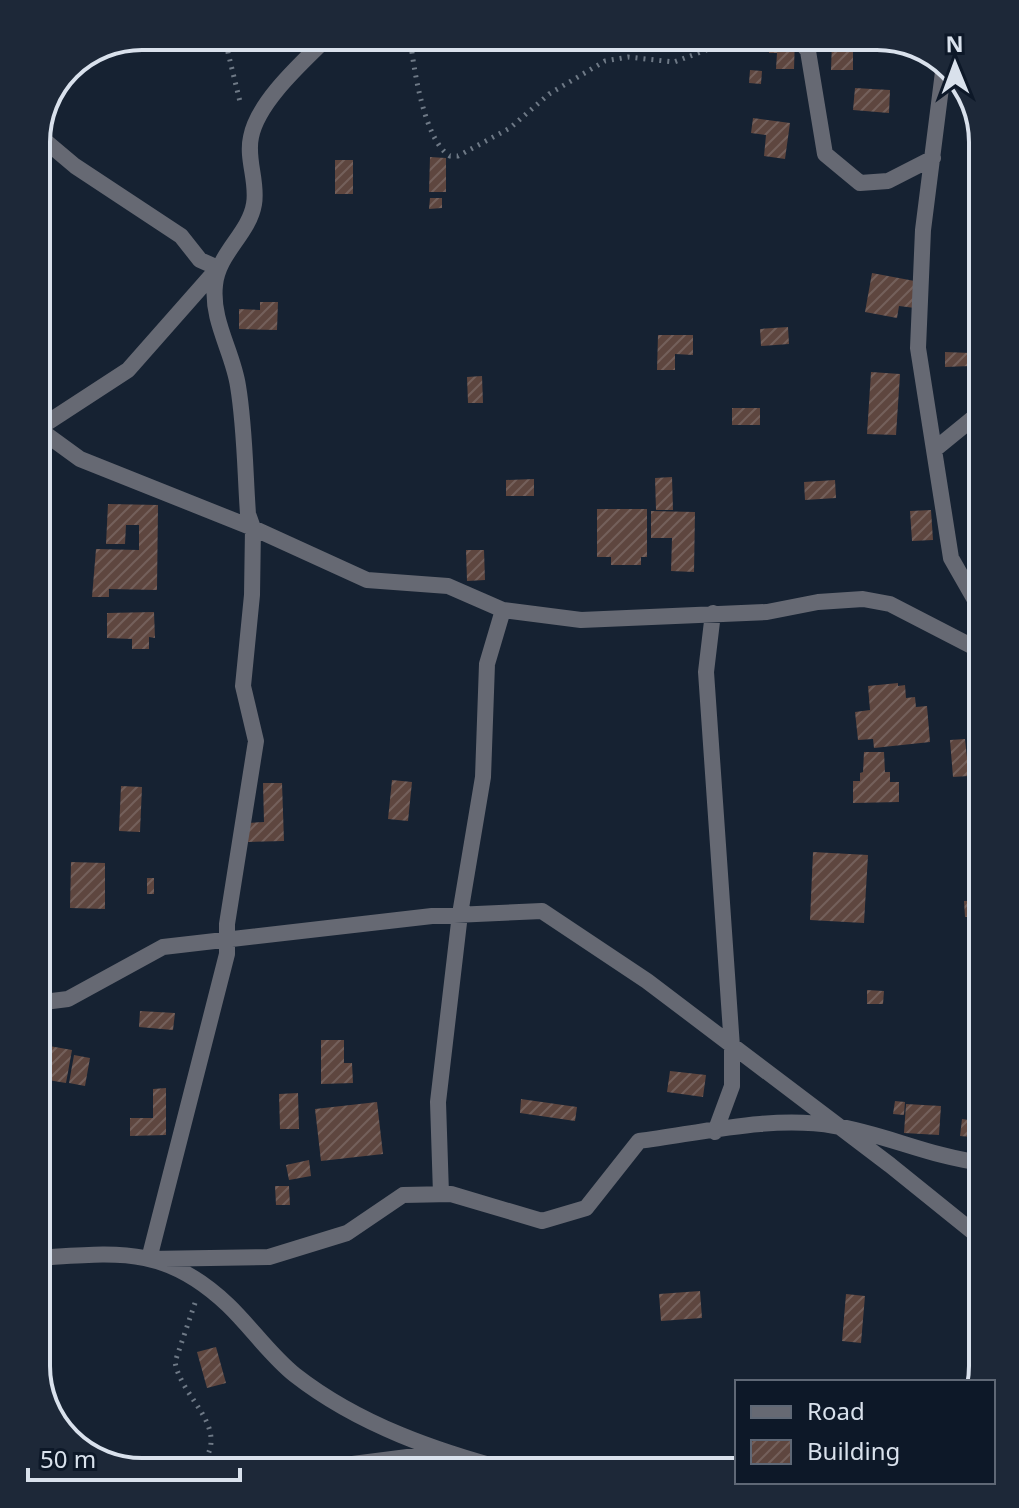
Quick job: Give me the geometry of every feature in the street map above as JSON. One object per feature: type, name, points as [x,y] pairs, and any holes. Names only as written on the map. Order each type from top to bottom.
[{"type":"street","points":[[50,421],[128,370],[218,268],[250,217],[254,203],[250,150],[257,121],[284,82],[315,50]]},
{"type":"street","points":[[807,50],[825,154],[860,183],[888,181],[933,158]]},
{"type":"street","points":[[939,104],[923,230],[918,348],[951,558],[969,590]]},
{"type":"street","points":[[50,145],[75,166],[181,236],[200,260],[218,268]]},
{"type":"street","points":[[149,1259],[227,954],[256,741],[243,686],[252,595],[253,528],[248,514],[238,384],[214,307],[218,268]]},
{"type":"street","points":[[934,450],[969,421]]},
{"type":"street","points":[[50,438],[80,459],[253,528],[367,580],[448,586],[503,610],[581,620],[767,612],[818,602],[863,599],[890,604],[969,645]]},
{"type":"street","points":[[441,1194],[438,1102],[460,914],[483,777],[487,664],[503,610]]},
{"type":"street","points":[[713,613],[706,672],[732,1047],[732,1086],[715,1132]]},
{"type":"street","points":[[50,1001],[68,999],[163,947],[460,914],[542,911],[647,981],[969,1229]]},
{"type":"street","points":[[149,1259],[269,1257],[347,1233],[403,1195],[441,1194],[542,1221],[586,1208],[639,1141],[777,1125],[834,1125],[944,1159],[969,1162]]},
{"type":"street","points":[[50,1257],[125,1252],[176,1267],[227,1304],[293,1374],[335,1402],[440,1453],[460,1458]]},
{"type":"street","points":[[401,1458],[440,1453]]},
{"type":"path","points":[[227,50],[250,150]]},
{"type":"path","points":[[412,50],[416,81],[436,143],[450,156],[458,156],[510,128],[549,94],[605,61],[628,57],[674,62],[706,50]]},
{"type":"path","points":[[203,1285],[181,1337],[175,1362],[212,1438],[207,1458]]},
{"type":"building","points":[[769,50],[795,50],[794,69],[776,69],[777,53],[769,53]]},
{"type":"building","points":[[832,50],[853,50],[853,70],[831,70]]},
{"type":"building","points":[[750,70],[762,71],[761,84],[749,83]]},
{"type":"building","points":[[855,88],[890,90],[889,113],[853,110]]},
{"type":"building","points":[[753,118],[790,123],[785,159],[764,156],[766,135],[751,133]]},
{"type":"building","points":[[430,157],[446,158],[446,192],[429,192]]},
{"type":"building","points":[[335,160],[353,160],[353,194],[335,194]]},
{"type":"building","points":[[430,198],[442,198],[442,208],[429,209]]},
{"type":"building","points":[[872,273],[920,282],[915,308],[899,306],[897,318],[865,312]]},
{"type":"building","points":[[260,302],[278,302],[277,330],[239,329],[239,309],[260,310]]},
{"type":"building","points":[[788,327],[789,344],[761,346],[760,329]]},
{"type":"building","points":[[658,335],[693,335],[693,355],[675,354],[675,370],[657,370]]},
{"type":"building","points":[[945,352],[969,353],[969,366],[945,367]]},
{"type":"building","points":[[871,372],[900,374],[896,435],[867,434]]},
{"type":"building","points":[[482,376],[483,403],[468,403],[467,377]]},
{"type":"building","points":[[732,408],[760,408],[760,425],[732,425]]},
{"type":"building","points":[[672,477],[673,510],[656,510],[655,478]]},
{"type":"building","points":[[534,479],[534,496],[506,496],[506,480]]},
{"type":"building","points":[[835,480],[836,498],[805,500],[804,482]]},
{"type":"building","points":[[108,504],[158,505],[157,590],[109,589],[109,597],[92,597],[96,549],[139,550],[139,525],[126,525],[125,544],[106,544]]},
{"type":"building","points":[[597,509],[647,509],[647,557],[641,557],[641,565],[611,565],[611,557],[597,557]]},
{"type":"building","points":[[931,510],[933,540],[912,541],[910,511]]},
{"type":"building","points":[[651,511],[695,512],[694,572],[671,571],[672,538],[651,538]]},
{"type":"building","points":[[466,550],[484,550],[485,580],[467,581]]},
{"type":"building","points":[[154,612],[155,638],[149,637],[149,649],[132,649],[132,639],[107,638],[107,613]]},
{"type":"building","points":[[898,683],[898,686],[905,685],[906,698],[915,697],[916,707],[927,706],[930,742],[874,748],[873,739],[858,740],[855,712],[870,710],[868,686]]},
{"type":"building","points":[[965,739],[969,776],[953,777],[950,740]]},
{"type":"building","points":[[864,752],[884,752],[885,772],[890,772],[890,782],[899,782],[899,802],[853,803],[853,781],[860,781]]},
{"type":"building","points":[[392,780],[412,782],[408,821],[388,819]]},
{"type":"building","points":[[263,783],[282,783],[284,841],[247,842],[247,823],[264,822]]},
{"type":"building","points":[[121,786],[142,787],[140,832],[119,831]]},
{"type":"building","points":[[813,852],[868,855],[864,923],[810,920]]},
{"type":"building","points":[[71,862],[105,863],[105,909],[70,908]]},
{"type":"building","points":[[147,878],[154,878],[154,894],[147,894]]},
{"type":"building","points":[[964,901],[969,901],[969,917],[965,917]]},
{"type":"building","points":[[867,990],[884,991],[883,1004],[867,1004]]},
{"type":"building","points":[[140,1011],[175,1013],[173,1030],[139,1027]]},
{"type":"building","points":[[321,1040],[344,1040],[344,1063],[352,1063],[353,1083],[321,1084]]},
{"type":"building","points":[[50,1046],[72,1050],[66,1083],[50,1080]]},
{"type":"building","points":[[74,1055],[90,1058],[85,1086],[69,1083]]},
{"type":"building","points":[[670,1071],[706,1075],[703,1097],[667,1092]]},
{"type":"building","points":[[166,1088],[166,1135],[130,1136],[130,1118],[153,1118],[153,1089]]},
{"type":"building","points":[[298,1093],[299,1129],[280,1129],[279,1094]]},
{"type":"building","points":[[521,1099],[577,1107],[575,1121],[520,1113]]},
{"type":"building","points":[[895,1101],[905,1102],[904,1115],[893,1114]]},
{"type":"building","points":[[377,1102],[383,1154],[321,1161],[315,1109]]},
{"type":"building","points":[[906,1104],[941,1106],[939,1135],[904,1133]]},
{"type":"building","points":[[962,1119],[969,1120],[969,1137],[960,1136]]},
{"type":"building","points":[[309,1160],[311,1176],[289,1180],[286,1165]]},
{"type":"building","points":[[275,1186],[289,1186],[290,1205],[276,1205]]},
{"type":"building","points":[[700,1291],[702,1318],[661,1321],[659,1294]]},
{"type":"building","points":[[846,1294],[865,1296],[861,1343],[842,1341]]},
{"type":"building","points":[[216,1347],[226,1383],[207,1388],[197,1352]]}]
